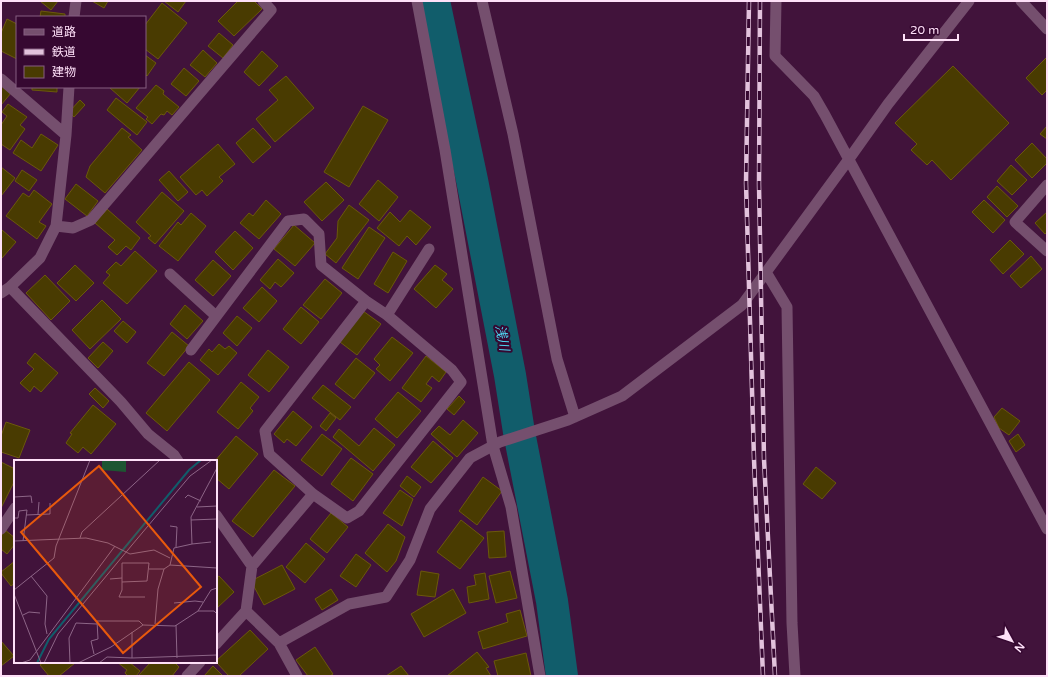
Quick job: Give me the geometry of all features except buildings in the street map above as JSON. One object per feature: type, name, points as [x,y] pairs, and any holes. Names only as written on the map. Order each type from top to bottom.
[{"type":"street","points":[[74,16],[76,1]]},
{"type":"street","points":[[56,226],[73,228],[91,220],[272,10],[264,1]]},
{"type":"street","points":[[417,1],[445,150],[496,444],[511,507],[540,676]]},
{"type":"street","points":[[482,1],[513,134],[557,360],[571,418]]},
{"type":"street","points":[[776,1],[775,56],[814,96],[1047,529]]},
{"type":"street","points":[[279,643],[349,604],[386,597],[410,560],[430,509],[470,458],[496,444],[571,418],[622,396],[742,305],[888,104],[969,1]]},
{"type":"street","points":[[1021,1],[1047,29]]},
{"type":"street","points":[[1,79],[66,135]]},
{"type":"street","points":[[69,88],[66,135],[56,226],[40,258],[5,290],[121,402],[148,434],[177,460]]},
{"type":"street","points":[[1047,185],[1015,222],[1047,252]]},
{"type":"street","points":[[191,350],[288,221],[304,220],[319,234],[321,265],[366,301],[387,315],[452,370],[461,382],[359,511],[347,518],[313,494],[269,454],[265,431],[366,301]]},
{"type":"street","points":[[387,315],[429,249]]},
{"type":"street","points":[[766,272],[787,307],[792,623],[795,676]]},
{"type":"street","points":[[170,274],[216,316]]},
{"type":"street","points":[[217,643],[246,611],[252,566],[313,494]]},
{"type":"street","points":[[1,528],[14,509]]},
{"type":"street","points":[[217,516],[252,566]]},
{"type":"street","points":[[246,611],[279,643],[297,676]]},
{"type":"street","points":[[187,676],[199,663]]},
{"type":"waterway","name":"浅川","points":[[434,1],[472,180],[510,375],[519,432],[552,601],[562,676]]},
{"type":"railway","points":[[749,1],[746,183],[754,459],[763,676]]},
{"type":"railway","points":[[760,1],[759,184],[764,459],[775,676]]}]
